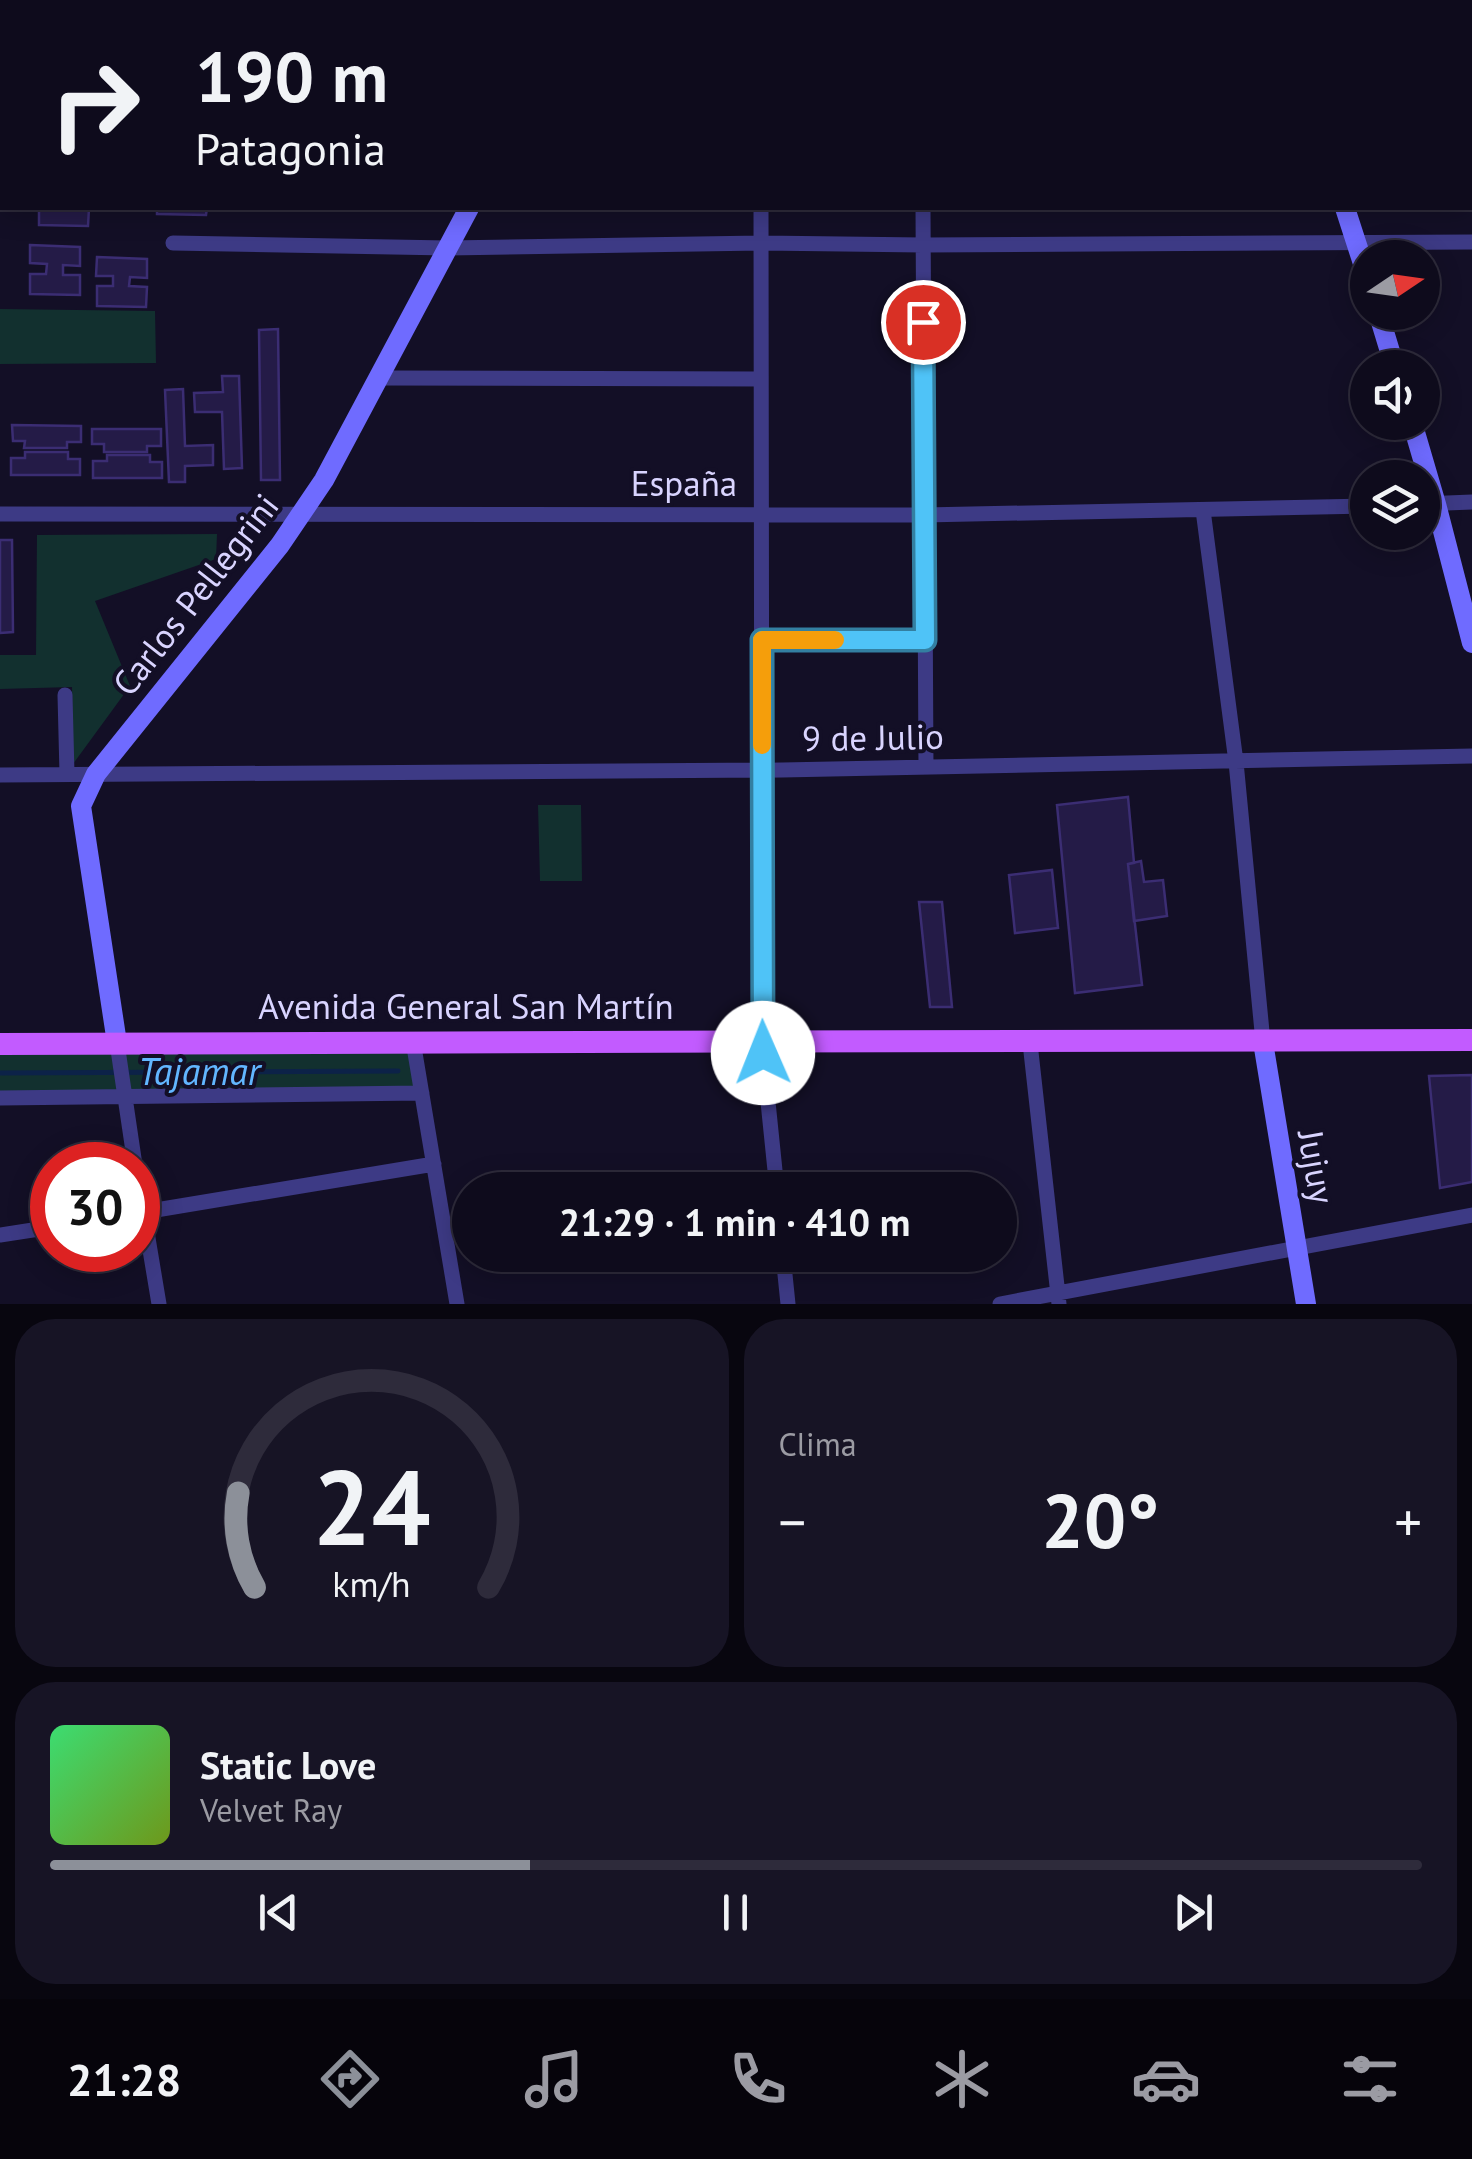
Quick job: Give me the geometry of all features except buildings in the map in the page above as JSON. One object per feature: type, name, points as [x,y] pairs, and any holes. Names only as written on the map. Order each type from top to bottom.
[{"type":"main road","name":"Avenida General San Martín","points":[[0,1044],[1472,1040]]},
{"type":"street","name":"Carlos Pellegrini","points":[[117,1043],[81,806],[96,774],[301,516],[468,210]]},
{"type":"street","points":[[760,210],[763,1042],[774,1172]]},
{"type":"street","points":[[923,210],[926,767]]},
{"type":"street","points":[[1346,210],[1356,240]]},
{"type":"street","points":[[1440,242],[1472,242]]},
{"type":"street","points":[[173,243],[448,248],[760,243],[1350,243]]},
{"type":"street","points":[[379,378],[761,379]]},
{"type":"street","points":[[1440,504],[1472,502]]},
{"type":"street","name":"España","points":[[0,514],[924,514],[1350,506]]},
{"type":"street","points":[[1204,510],[1236,762],[1262,1042]]},
{"type":"street","points":[[1440,537],[1472,642]]},
{"type":"street","points":[[762,640],[925,640]]},
{"type":"street","points":[[0,775],[68,774],[66,695]]},
{"type":"street","name":"9 de Julio","points":[[68,774],[762,770],[1472,756]]},
{"type":"street","points":[[413,1042],[458,1304]]},
{"type":"street","name":"Jujuy","points":[[1262,1042],[1306,1304]]},
{"type":"street","points":[[117,1043],[132,1142]]},
{"type":"street","points":[[1030,1043],[1058,1299]]},
{"type":"street","points":[[0,1098],[422,1093]]},
{"type":"street","points":[[160,1210],[434,1164]]},
{"type":"street","points":[[1000,1304],[1058,1299],[1472,1215]]},
{"type":"street","points":[[0,1236],[30,1231]]},
{"type":"street","points":[[152,1272],[159,1304]]},
{"type":"street","points":[[785,1272],[788,1304]]},
{"type":"green space","points":[[0,309],[155,311],[156,363],[0,364]]},
{"type":"green space","points":[[217,534],[216,559],[95,601],[130,686],[73,764],[72,687],[0,689],[0,655],[36,655],[37,535]]},
{"type":"green space","points":[[538,805],[581,805],[582,881],[540,881]]},
{"type":"green space","points":[[413,1041],[422,1093],[0,1098],[0,1044]]},
{"type":"waterway","name":"Tajamar","points":[[0,1073],[398,1071]]},
{"type":"slow traffic","points":[[762,745],[762,640],[835,640]]},
{"type":"route","points":[[763,1053],[762,640],[925,640],[923,322]]}]
